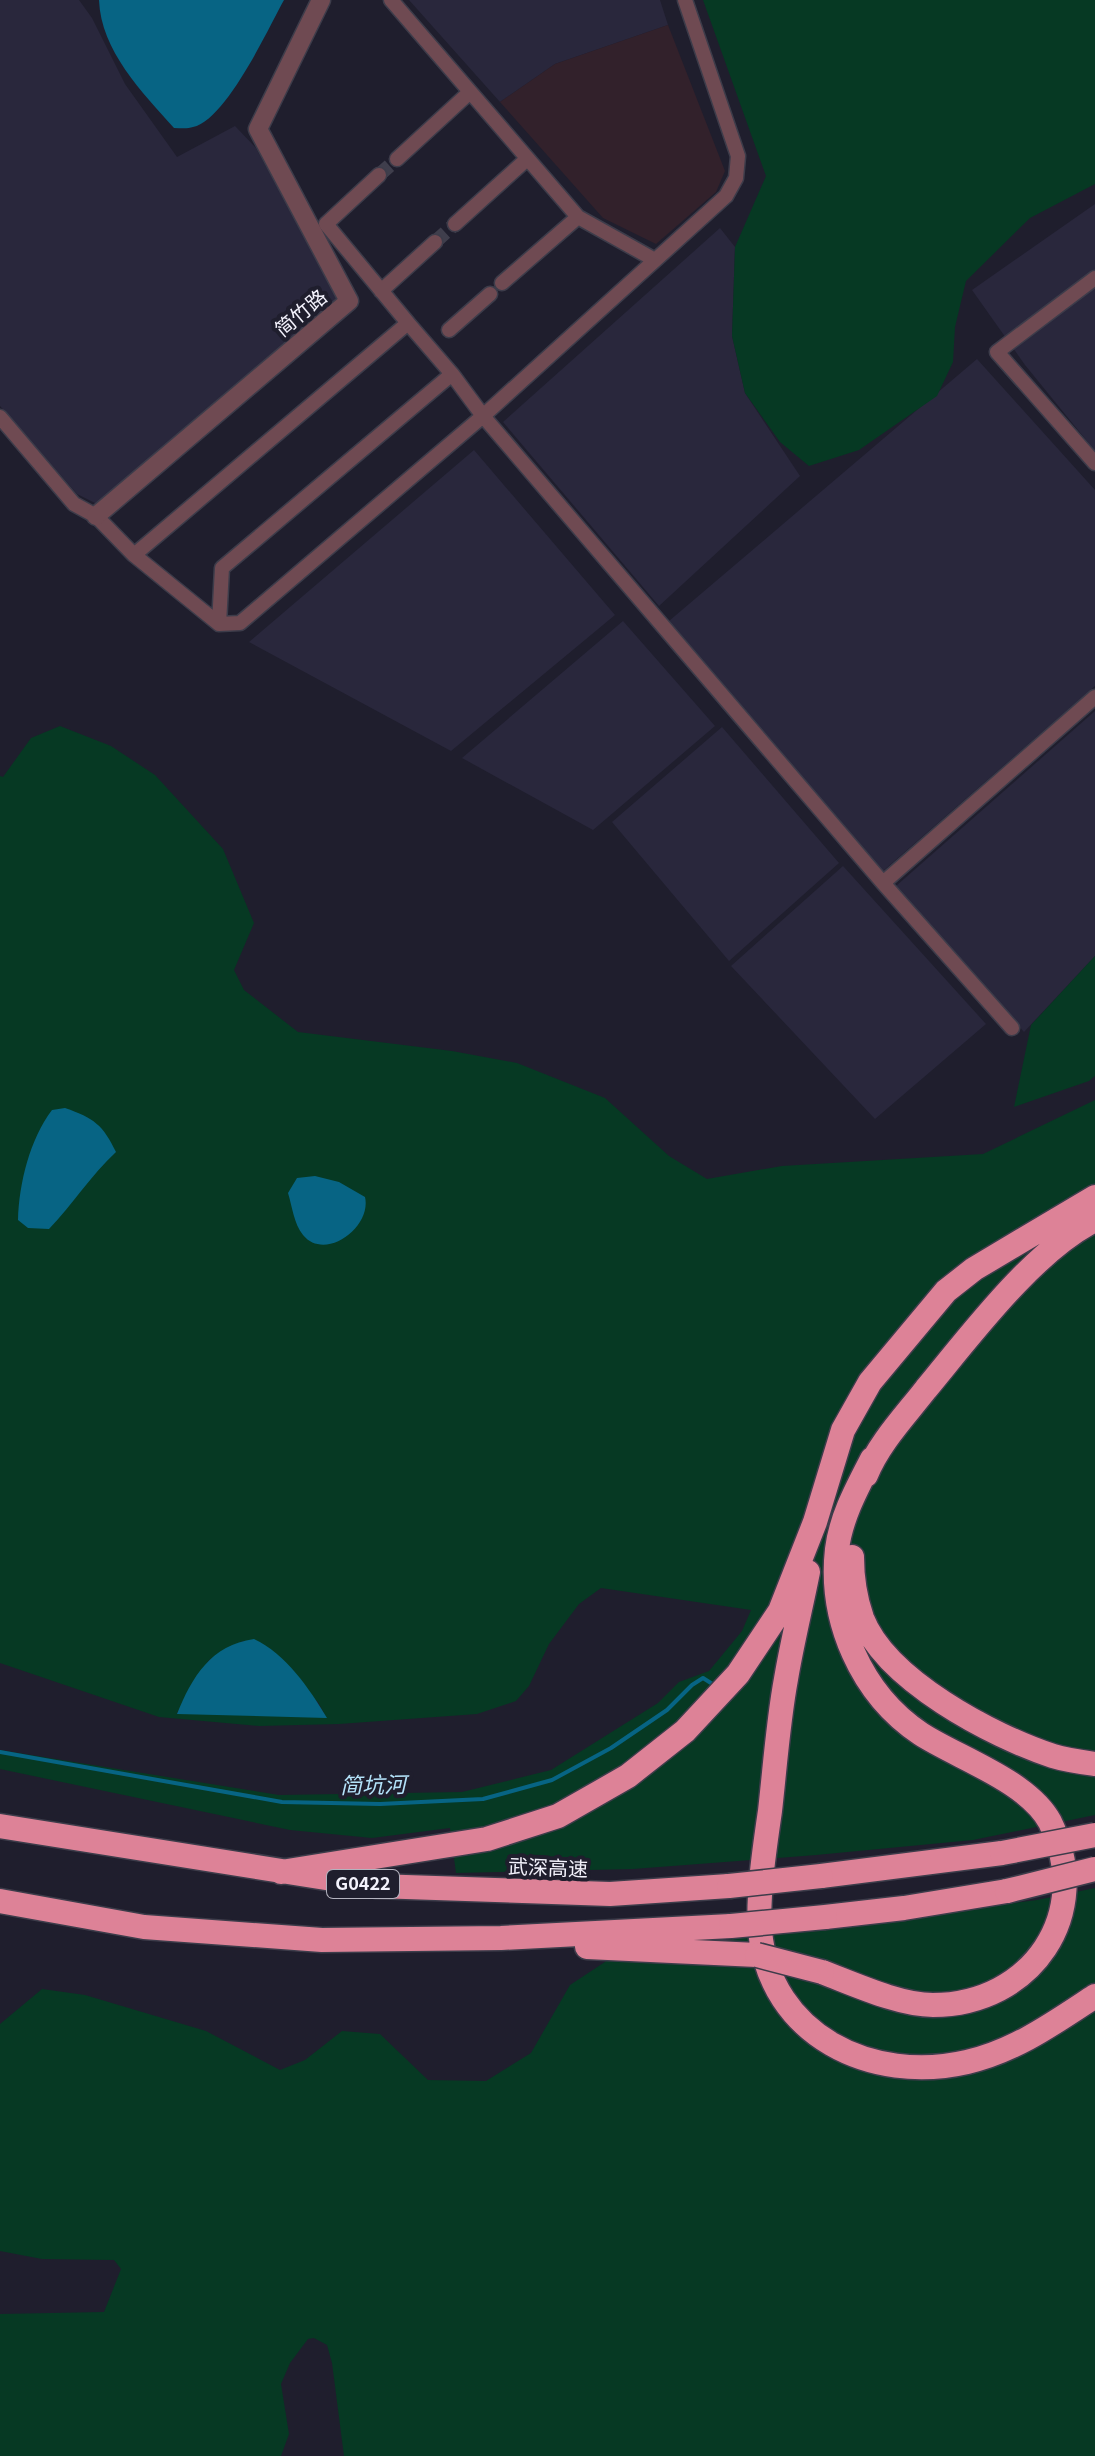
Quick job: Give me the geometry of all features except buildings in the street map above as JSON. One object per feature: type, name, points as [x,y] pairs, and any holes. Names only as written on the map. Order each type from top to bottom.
[{"type":"highway","points":[[281,1872],[487,1839],[558,1816],[628,1776],[685,1731],[738,1674],[780,1611],[815,1522],[843,1430],[870,1382],[946,1291],[974,1269],[1095,1197]]},
{"type":"highway","points":[[501,1938],[569,1947],[757,1955],[929,2005],[965,2003],[1003,1988],[1031,1969],[1052,1945],[1065,1908],[1066,1881],[1062,1850],[1049,1819],[1029,1797],[920,1733],[876,1692],[853,1657],[843,1625],[837,1582],[837,1549],[843,1522],[872,1459],[998,1303],[1055,1248],[1092,1221]]},
{"type":"highway","points":[[872,1459],[852,1524],[852,1580],[863,1620],[889,1659],[927,1692],[990,1729],[1054,1756],[1095,1764]]},
{"type":"highway","points":[[815,1522],[811,1557],[786,1679],[765,1850],[760,1931],[768,1968],[783,1998],[811,2030],[847,2053],[884,2064],[914,2067],[967,2062],[1009,2049],[1043,2031],[1095,1996]]},
{"type":"highway","name":"武深高速","points":[[0,1826],[376,1886],[595,1894],[729,1886],[821,1876],[1002,1853],[1095,1835]]},
{"type":"highway","points":[[0,1901],[144,1927],[223,1935],[322,1940],[501,1938],[731,1926],[904,1908],[1007,1891],[1095,1869]]},
{"type":"street","name":"简竹路","points":[[96,516],[349,301],[258,129],[321,0]]},
{"type":"street","points":[[391,0],[578,217],[655,260]]},
{"type":"street","points":[[0,417],[74,504],[96,516],[134,555],[219,624],[240,623],[483,416],[726,196],[736,178],[738,156],[685,0]]},
{"type":"street","points":[[397,159],[470,92]]},
{"type":"street","points":[[455,224],[527,159]]},
{"type":"street","points":[[379,175],[326,224],[408,323],[439,339],[452,374],[483,416],[883,883],[1012,1028]]},
{"type":"street","points":[[502,283],[578,217]]},
{"type":"street","points":[[381,291],[435,242]]},
{"type":"street","points":[[1095,278],[997,352],[1095,463]]},
{"type":"street","points":[[439,339],[490,294]]},
{"type":"street","points":[[134,555],[408,323]]},
{"type":"street","points":[[219,624],[222,568],[452,374]]},
{"type":"street","points":[[883,883],[1095,697]]},
{"type":"shaded area","points":[[0,0],[79,0],[92,18],[125,84],[177,157],[235,126],[256,148],[340,301],[97,504],[77,494],[0,406]]},
{"type":"shaded area","points":[[409,0],[660,0],[668,25],[555,64],[500,102]]},
{"type":"shaded area","points":[[668,25],[725,171],[716,192],[656,244],[603,218],[500,102],[555,64]]},
{"type":"shaded area","points":[[1095,204],[1095,451],[1025,365],[972,290]]},
{"type":"shaded area","points":[[720,228],[735,247],[732,336],[745,393],[800,476],[659,606],[503,422]]},
{"type":"shaded area","points":[[977,359],[1095,490],[1095,686],[883,871],[669,621]]},
{"type":"shaded area","points":[[474,450],[615,615],[451,751],[249,642]]},
{"type":"shaded area","points":[[623,621],[715,726],[593,830],[462,758]]},
{"type":"shaded area","points":[[1095,711],[1095,956],[1024,1032],[896,886]]},
{"type":"shaded area","points":[[722,727],[839,863],[729,961],[612,822]]},
{"type":"shaded area","points":[[843,866],[986,1024],[875,1119],[731,966]]},
{"type":"green space","points":[[703,0],[1095,0],[1095,184],[1030,218],[966,281],[955,327],[953,362],[937,396],[859,450],[809,466],[780,442],[745,393],[732,336],[735,247],[766,176]]},
{"type":"green space","points":[[60,726],[111,746],[155,775],[223,849],[254,923],[234,970],[244,990],[298,1032],[452,1051],[517,1063],[605,1098],[669,1156],[707,1179],[782,1166],[983,1154],[1095,1100],[1095,1815],[973,1840],[816,1855],[633,1869],[456,1873],[450,1828],[372,1838],[290,1830],[0,1769],[0,1750],[279,1795],[462,1792],[551,1770],[658,1703],[679,1682],[709,1671],[742,1631],[751,1610],[601,1588],[579,1604],[549,1644],[529,1686],[516,1701],[477,1714],[339,1724],[259,1726],[159,1717],[0,1663],[0,776],[3,777],[31,738]],"holes":[[[243,1641],[318,1702],[326,1717],[177,1713],[209,1660]]]},
{"type":"green space","points":[[1095,956],[1095,1076],[1089,1081],[1014,1107],[1031,1025]]},
{"type":"green space","points":[[1095,1888],[1095,2456],[344,2456],[332,2363],[327,2345],[314,2338],[308,2339],[290,2363],[281,2384],[289,2434],[281,2456],[0,2456],[0,2314],[104,2312],[121,2269],[114,2260],[42,2259],[0,2251],[0,2024],[42,1989],[85,1995],[206,2031],[280,2070],[305,2060],[342,2031],[380,2034],[428,2080],[486,2081],[531,2053],[570,1985],[617,1954],[1037,1900]]},
{"type":"water","points":[[99,0],[284,0],[245,72],[219,108],[206,121],[193,127],[174,128],[125,70],[115,53],[101,19]]},
{"type":"water","points":[[65,1108],[96,1124],[107,1135],[116,1152],[49,1229],[28,1228],[18,1220],[27,1162],[52,1110]]},
{"type":"water","points":[[315,1176],[339,1182],[365,1197],[361,1219],[345,1237],[334,1243],[323,1245],[312,1242],[300,1231],[294,1215],[288,1193],[297,1178]]},
{"type":"water","points":[[254,1639],[286,1663],[327,1718],[177,1714],[189,1688],[205,1665],[226,1648]]},
{"type":"waterway","name":"简坑河","points":[[0,1752],[282,1802],[380,1804],[483,1799],[552,1780],[611,1748],[667,1710],[703,1678],[714,1685]]},
{"type":"tunnel","points":[[379,175],[397,159]]},
{"type":"tunnel","points":[[435,242],[455,224]]}]
